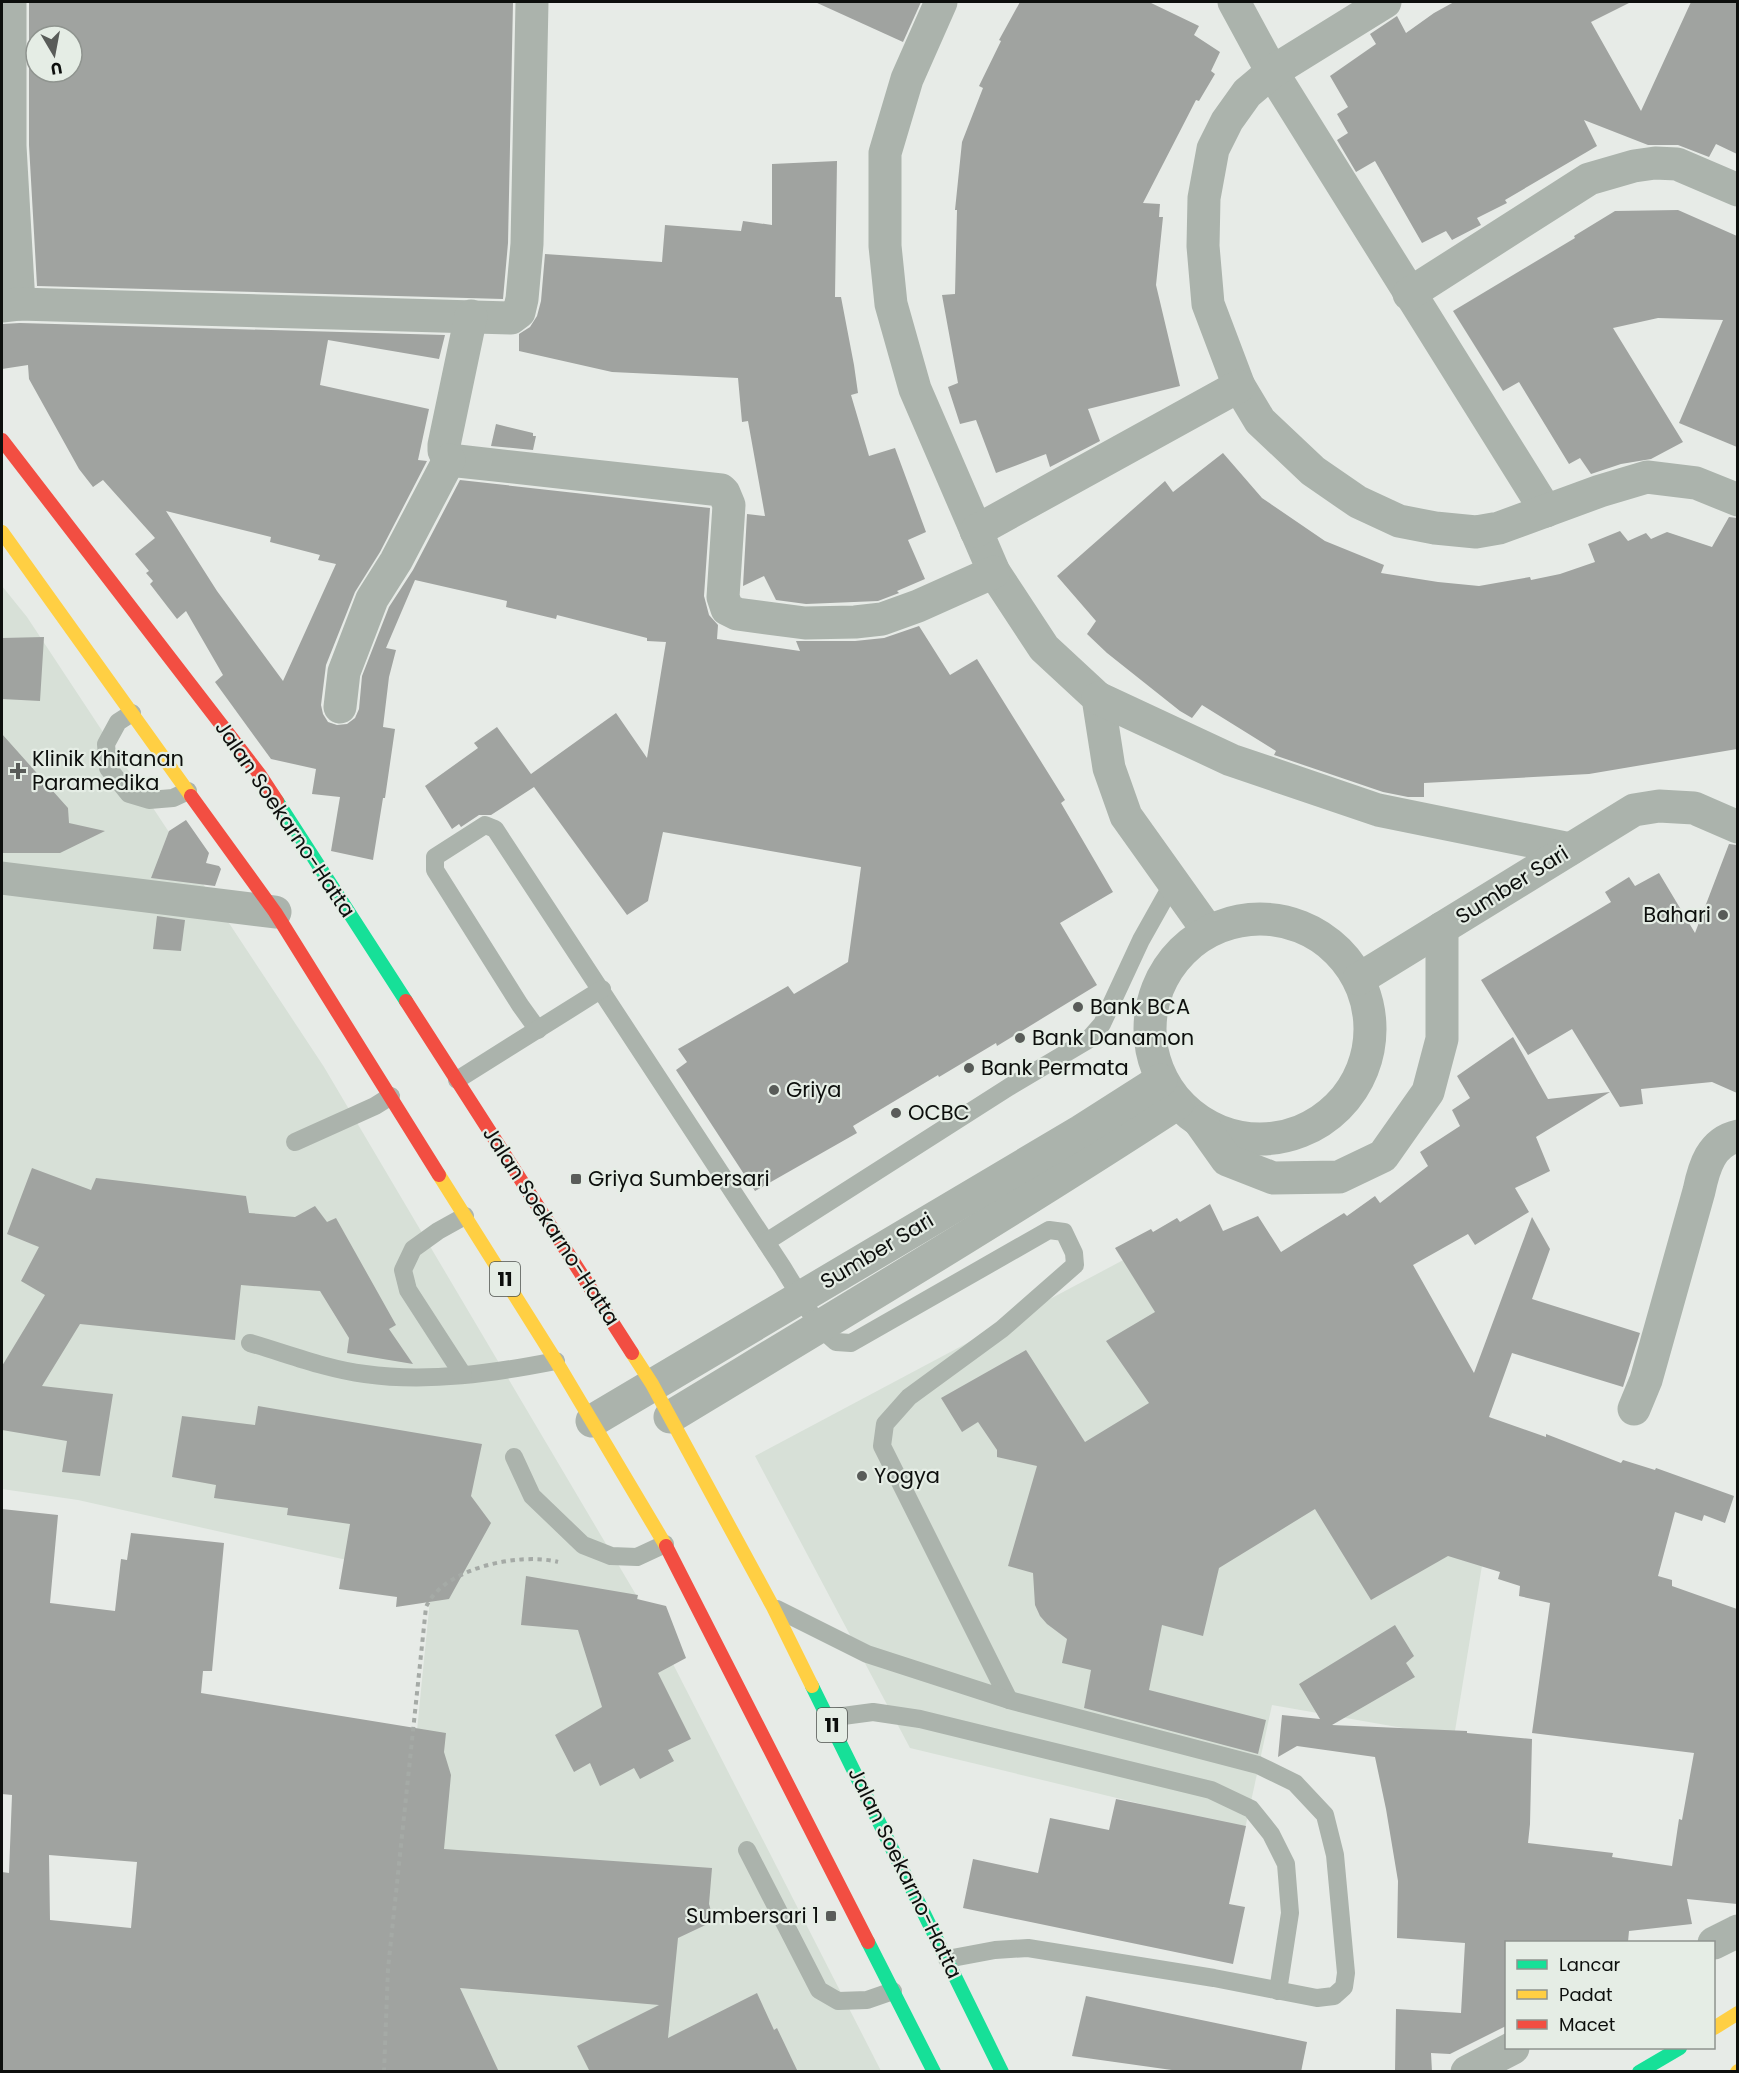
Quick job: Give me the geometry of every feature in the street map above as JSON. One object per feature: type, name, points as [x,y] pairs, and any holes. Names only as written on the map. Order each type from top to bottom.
[{"type":"highway","name":"Jalan Soekarno-Hatta","points":[[2,440],[260,775],[652,1384],[772,1607],[1002,2072]]},
{"type":"highway","name":"11","points":[[2,532],[275,912],[556,1361],[665,1544],[934,2072]]},
{"type":"highway","points":[[1715,2027],[1737,2013]]},
{"type":"highway","points":[[1639,2072],[1678,2049]]},
{"type":"street","points":[[10,2],[10,305],[511,318],[519,312],[522,299],[527,244],[532,2]]},
{"type":"street","points":[[941,2],[906,79],[885,153],[885,246],[891,304],[915,389],[994,572],[1044,648],[1098,698],[1231,760],[1378,810],[1570,849]]},
{"type":"street","points":[[1234,2],[1272,72],[1546,511]]},
{"type":"street","points":[[1385,2],[1272,72],[1247,93],[1227,121],[1213,149],[1204,198],[1203,246],[1208,304],[1239,386],[1260,421],[1294,454],[1358,502],[1399,520],[1435,528],[1476,532],[1499,528],[1599,491],[1647,477],[1696,483],[1737,500]]},
{"type":"street","points":[[1409,294],[1589,179],[1634,166],[1655,163],[1677,164],[1737,190]]},
{"type":"street","points":[[449,460],[444,452],[444,445],[471,316]]},
{"type":"street","points":[[976,531],[1239,386]]},
{"type":"street","points":[[449,460],[721,490],[729,505],[723,597],[727,609],[737,614],[805,623],[882,619],[918,606],[994,572]]},
{"type":"street","points":[[340,707],[344,672],[372,599],[396,561],[449,460]]},
{"type":"street","points":[[1098,698],[1109,768],[1126,816],[1208,931]]},
{"type":"street","name":"Sumber Sari","points":[[1359,979],[1634,810],[1659,806],[1694,808],[1737,827]]},
{"type":"street","points":[[2,878],[275,912]]},
{"type":"street","points":[[1180,1102],[1226,1134],[1254,1139],[1283,1137],[1310,1127],[1335,1111],[1353,1089],[1366,1063],[1371,1035],[1369,1006],[1359,979],[1338,951],[1320,937],[1310,931],[1277,920],[1241,920],[1208,931],[1180,952],[1160,981],[1150,1013],[1150,1047],[1180,1102],[1227,1160],[1273,1178],[1339,1177],[1383,1156],[1428,1092],[1442,1039],[1442,928]]},
{"type":"street","name":"Sumber Sari","points":[[592,1421],[1081,1131],[1180,1102]]},
{"type":"street","name":"Sumber Sari","points":[[670,1417],[897,1281],[1097,1157],[1180,1102]]},
{"type":"street","points":[[1634,1409],[1646,1380],[1704,1169],[1713,1150],[1731,1138],[1737,1137]]},
{"type":"street","points":[[1715,1942],[1737,1930]]},
{"type":"street","points":[[1467,2072],[1511,2049]]},
{"type":"lane","points":[[132,714],[118,722],[106,744],[108,768],[129,794],[149,800],[173,798],[188,791]]},
{"type":"lane","points":[[537,1030],[435,870],[435,857],[485,825],[495,829],[602,989],[819,1327],[836,1342],[851,1343],[1049,1230],[1064,1232],[1074,1253],[1075,1265],[1002,1329],[909,1397],[885,1424],[882,1446],[1009,1700]]},
{"type":"lane","points":[[766,1242],[1009,1087],[1088,1040],[1102,1024],[1141,940],[1173,883]]},
{"type":"lane","points":[[457,1080],[602,989]]},
{"type":"lane","points":[[295,1142],[375,1106],[391,1096]]},
{"type":"lane","points":[[463,1375],[408,1290],[403,1270],[413,1249],[438,1231],[465,1216]]},
{"type":"lane","points":[[250,1343],[331,1368],[366,1374],[408,1377],[463,1375],[556,1361]]},
{"type":"lane","points":[[514,1457],[532,1496],[583,1545],[611,1556],[637,1557],[665,1544]]},
{"type":"lane","points":[[772,1607],[867,1654],[1009,1700],[1258,1765],[1295,1783],[1325,1815],[1335,1855],[1346,1973],[1344,1988],[1334,1995],[1317,1998],[1214,1978],[1028,1948],[995,1950],[947,1959]]},
{"type":"lane","points":[[828,1718],[873,1712],[921,1719],[1211,1790],[1251,1809],[1271,1834],[1286,1864],[1290,1913],[1278,1991]]},
{"type":"lane","points":[[747,1850],[819,1990],[838,2001],[867,2000],[894,1991]]},
{"type":"path","points":[[384,2072],[388,1969],[426,1607],[435,1592],[450,1581],[474,1570],[524,1558],[561,1563]]},
{"type":"shaded area","points":[[2,586],[27,617],[324,1067],[648,1615],[881,2071],[387,2071],[391,1994],[432,1579],[78,1500],[2,1489]]},
{"type":"shaded area","points":[[1159,1241],[1501,1449],[1454,1737],[1272,1705],[1245,1829],[910,1748],[755,1456]]},
{"type":"building","points":[[29,2],[513,2],[508,243],[503,299],[37,286],[29,145],[29,84],[84,84],[84,24],[29,24]]},
{"type":"building","points":[[815,2],[921,2],[903,42]]},
{"type":"building","points":[[1020,2],[1149,2],[1199,26],[1194,35],[1220,52],[1211,71],[1215,74],[1199,101],[1196,100],[1143,203],[1160,204],[1159,217],[1163,217],[1156,285],[1180,386],[1088,409],[1100,441],[1050,467],[1046,454],[996,473],[976,420],[960,424],[948,387],[958,383],[942,295],[955,294],[957,210],[955,210],[962,142],[983,88],[979,86],[1001,41],[999,40]]},
{"type":"building","points":[[1454,2],[1631,2],[1591,22],[1641,111],[1691,2],[1737,2],[1737,154],[1716,144],[1709,157],[1678,145],[1648,145],[1584,120],[1597,146],[1505,200],[1507,203],[1477,218],[1481,225],[1452,240],[1446,231],[1422,243],[1375,161],[1356,172],[1337,140],[1348,133],[1337,114],[1348,107],[1330,76],[1376,44],[1370,34],[1397,16],[1406,33]]},
{"type":"building","points":[[837,161],[835,297],[841,297],[854,365],[858,393],[851,395],[869,456],[895,448],[926,532],[908,540],[925,579],[878,601],[806,604],[776,600],[764,576],[743,586],[747,514],[765,516],[748,421],[742,422],[738,378],[612,372],[519,351],[519,334],[530,327],[537,316],[541,301],[545,254],[662,262],[665,225],[741,231],[743,221],[772,225],[772,164]]},
{"type":"building","points":[[1678,210],[1737,236],[1737,447],[1679,423],[1723,320],[1658,318],[1613,328],[1683,442],[1651,459],[1621,464],[1591,474],[1580,458],[1569,464],[1519,382],[1503,391],[1453,311],[1575,238],[1574,236],[1615,211]]},
{"type":"building","points":[[2,324],[445,335],[439,359],[328,340],[320,385],[429,409],[418,460],[427,461],[380,552],[355,592],[326,665],[321,705],[328,722],[337,725],[347,724],[355,718],[359,709],[362,676],[389,607],[413,570],[460,480],[710,508],[704,596],[709,615],[718,625],[717,639],[800,651],[796,641],[855,641],[884,638],[919,626],[950,675],[977,659],[1065,800],[1061,803],[1113,892],[1060,923],[1097,985],[997,1046],[996,1043],[939,1077],[938,1075],[853,1126],[857,1133],[755,1191],[676,1070],[687,1062],[678,1049],[788,986],[794,994],[848,962],[861,867],[663,832],[648,901],[627,915],[534,787],[491,815],[479,815],[461,827],[459,824],[452,829],[425,786],[478,748],[474,743],[497,727],[531,774],[616,713],[647,758],[666,642],[647,641],[647,638],[557,615],[556,619],[506,607],[507,601],[415,580],[386,648],[396,650],[389,677],[383,727],[395,729],[373,860],[331,851],[340,797],[312,794],[316,769],[271,759],[215,682],[223,675],[186,611],[177,619],[150,584],[153,581],[146,573],[149,571],[135,554],[155,538],[103,480],[93,487],[79,469],[29,379],[28,365],[2,369]],"holes":[[[166,511],[271,537],[270,542],[320,555],[318,560],[336,564],[283,681],[217,591]]]},
{"type":"building","points":[[496,424],[533,433],[533,436],[536,436],[533,450],[491,446]]},
{"type":"building","points":[[1223,453],[1262,498],[1325,541],[1384,565],[1381,573],[1438,582],[1479,586],[1560,574],[1595,562],[1588,544],[1620,531],[1628,541],[1646,533],[1651,539],[1667,532],[1712,547],[1729,517],[1737,518],[1737,749],[1589,774],[1424,783],[1424,797],[1408,797],[1383,792],[1274,755],[1276,751],[1202,705],[1192,718],[1107,653],[1087,634],[1096,621],[1057,576],[1165,481],[1173,492]]},
{"type":"building","points":[[44,637],[40,701],[2,699],[2,638]]},
{"type":"building","name":"Klinik Khitanan Paramedika","points":[[2,734],[68,808],[69,823],[105,831],[60,853],[2,853]]},
{"type":"building","points":[[186,820],[209,853],[206,863],[219,866],[221,869],[215,886],[151,878],[169,831]]},
{"type":"building","points":[[1729,844],[1737,845],[1737,1093],[1712,1082],[1641,1089],[1643,1104],[1620,1107],[1572,1029],[1528,1055],[1481,980],[1611,902],[1605,892],[1629,877],[1635,886],[1659,873],[1695,933]]},
{"type":"building","points":[[157,916],[185,920],[181,951],[153,949]]},
{"type":"building","points":[[1513,1037],[1548,1099],[1610,1092],[1536,1137],[1550,1171],[1515,1188],[1529,1212],[1475,1245],[1468,1234],[1413,1265],[1474,1373],[1532,1217],[1550,1249],[1532,1299],[1640,1333],[1623,1387],[1512,1353],[1489,1417],[1546,1437],[1546,1434],[1621,1463],[1623,1460],[1655,1470],[1656,1468],[1734,1496],[1725,1523],[1704,1515],[1702,1521],[1675,1512],[1658,1576],[1672,1580],[1672,1586],[1737,1609],[1737,1904],[1687,1899],[1692,1924],[1629,1931],[1628,1941],[1505,1941],[1505,2026],[1450,2054],[1431,2053],[1432,2072],[1395,2072],[1396,2009],[1461,2013],[1465,1943],[1397,1938],[1398,1881],[1375,1757],[1297,1746],[1278,1757],[1282,1715],[1320,1719],[1299,1684],[1395,1625],[1414,1656],[1406,1663],[1415,1677],[1332,1725],[1467,1731],[1467,1733],[1532,1739],[1528,1843],[1613,1853],[1612,1857],[1672,1866],[1679,1819],[1682,1820],[1694,1753],[1532,1733],[1550,1603],[1519,1596],[1520,1586],[1498,1579],[1500,1572],[1448,1556],[1371,1600],[1315,1509],[1219,1568],[1203,1636],[1162,1625],[1149,1690],[1266,1720],[1258,1754],[1084,1708],[1091,1670],[1062,1663],[1067,1639],[1040,1616],[1035,1605],[1033,1573],[1008,1566],[1037,1466],[997,1457],[997,1450],[978,1422],[962,1432],[941,1398],[1026,1350],[1085,1442],[1149,1403],[1106,1341],[1155,1312],[1115,1248],[1151,1229],[1153,1232],[1177,1218],[1180,1222],[1210,1204],[1223,1231],[1258,1216],[1281,1252],[1344,1213],[1347,1216],[1375,1196],[1380,1203],[1428,1166],[1420,1152],[1460,1126],[1452,1110],[1470,1098],[1457,1076]]},
{"type":"building","points":[[32,1168],[91,1190],[96,1178],[246,1196],[249,1213],[295,1217],[315,1206],[327,1222],[336,1218],[396,1325],[389,1329],[413,1364],[347,1353],[349,1338],[320,1291],[241,1285],[235,1340],[80,1324],[42,1386],[113,1394],[100,1476],[62,1472],[67,1441],[2,1430],[2,1366],[45,1295],[21,1281],[39,1247],[7,1234]]},
{"type":"building","points":[[258,1406],[482,1444],[471,1496],[491,1523],[449,1599],[396,1607],[397,1597],[339,1589],[350,1524],[287,1515],[288,1508],[214,1498],[216,1485],[172,1477],[182,1416],[255,1425]]},
{"type":"building","points":[[2,1509],[58,1515],[50,1603],[115,1611],[121,1559],[127,1560],[131,1533],[224,1543],[212,1671],[203,1671],[201,1693],[446,1733],[444,1752],[451,1775],[444,1849],[712,1868],[709,1904],[714,1921],[678,1938],[668,2038],[757,1993],[774,2030],[777,2028],[798,2072],[590,2072],[577,2046],[659,2005],[460,1988],[499,2072],[2,2072],[2,1872],[9,1873],[12,1795],[2,1794]],"holes":[[[49,1855],[137,1862],[131,1928],[50,1920]]]},
{"type":"building","points":[[526,1576],[638,1595],[637,1599],[666,1606],[686,1658],[658,1673],[691,1739],[668,1750],[674,1761],[640,1779],[634,1768],[600,1786],[590,1763],[574,1772],[555,1735],[602,1707],[578,1630],[521,1625]]},
{"type":"building","points":[[1116,1799],[1246,1826],[1229,1904],[1245,1907],[1233,1964],[963,1908],[973,1859],[1038,1873],[1050,1818],[1109,1830]]},
{"type":"building","points":[[1086,1996],[1307,2042],[1301,2072],[1186,2072],[1072,2056]]},
{"type":"traffic: fast","points":[[277,801],[406,1001]]},
{"type":"traffic: fast","points":[[812,1686],[1002,2072]]},
{"type":"traffic: fast","points":[[868,1942],[934,2072]]},
{"type":"traffic: fast","points":[[1639,2072],[1678,2049]]},
{"type":"traffic: slow","points":[[2,532],[191,796]]},
{"type":"traffic: slow","points":[[439,1175],[556,1361],[666,1546]]},
{"type":"traffic: slow","points":[[632,1353],[652,1384],[773,1607],[812,1686]]},
{"type":"traffic: slow","points":[[1715,2027],[1738,2013]]},
{"type":"traffic: jam","points":[[2,440],[260,775],[277,801]]},
{"type":"traffic: jam","points":[[191,796],[275,912],[439,1175]]},
{"type":"traffic: jam","points":[[406,1001],[632,1353]]},
{"type":"traffic: jam","points":[[666,1546],[868,1942]]},
{"type":"place","name":"Klinik Khitanan Paramedika","points":[[18,771]]},
{"type":"place","name":"Bahari","points":[[1723,915]]},
{"type":"place","name":"Bank BCA","points":[[1078,1007]]},
{"type":"place","name":"Bank Danamon","points":[[1020,1038]]},
{"type":"place","name":"Bank Permata","points":[[969,1068]]},
{"type":"place","name":"Griya","points":[[774,1090]]},
{"type":"place","name":"OCBC","points":[[896,1113]]},
{"type":"place","name":"Griya Sumbersari","points":[[576,1179]]},
{"type":"place","name":"Yogya","points":[[862,1476]]},
{"type":"place","name":"Sumbersari 1","points":[[831,1916]]}]
